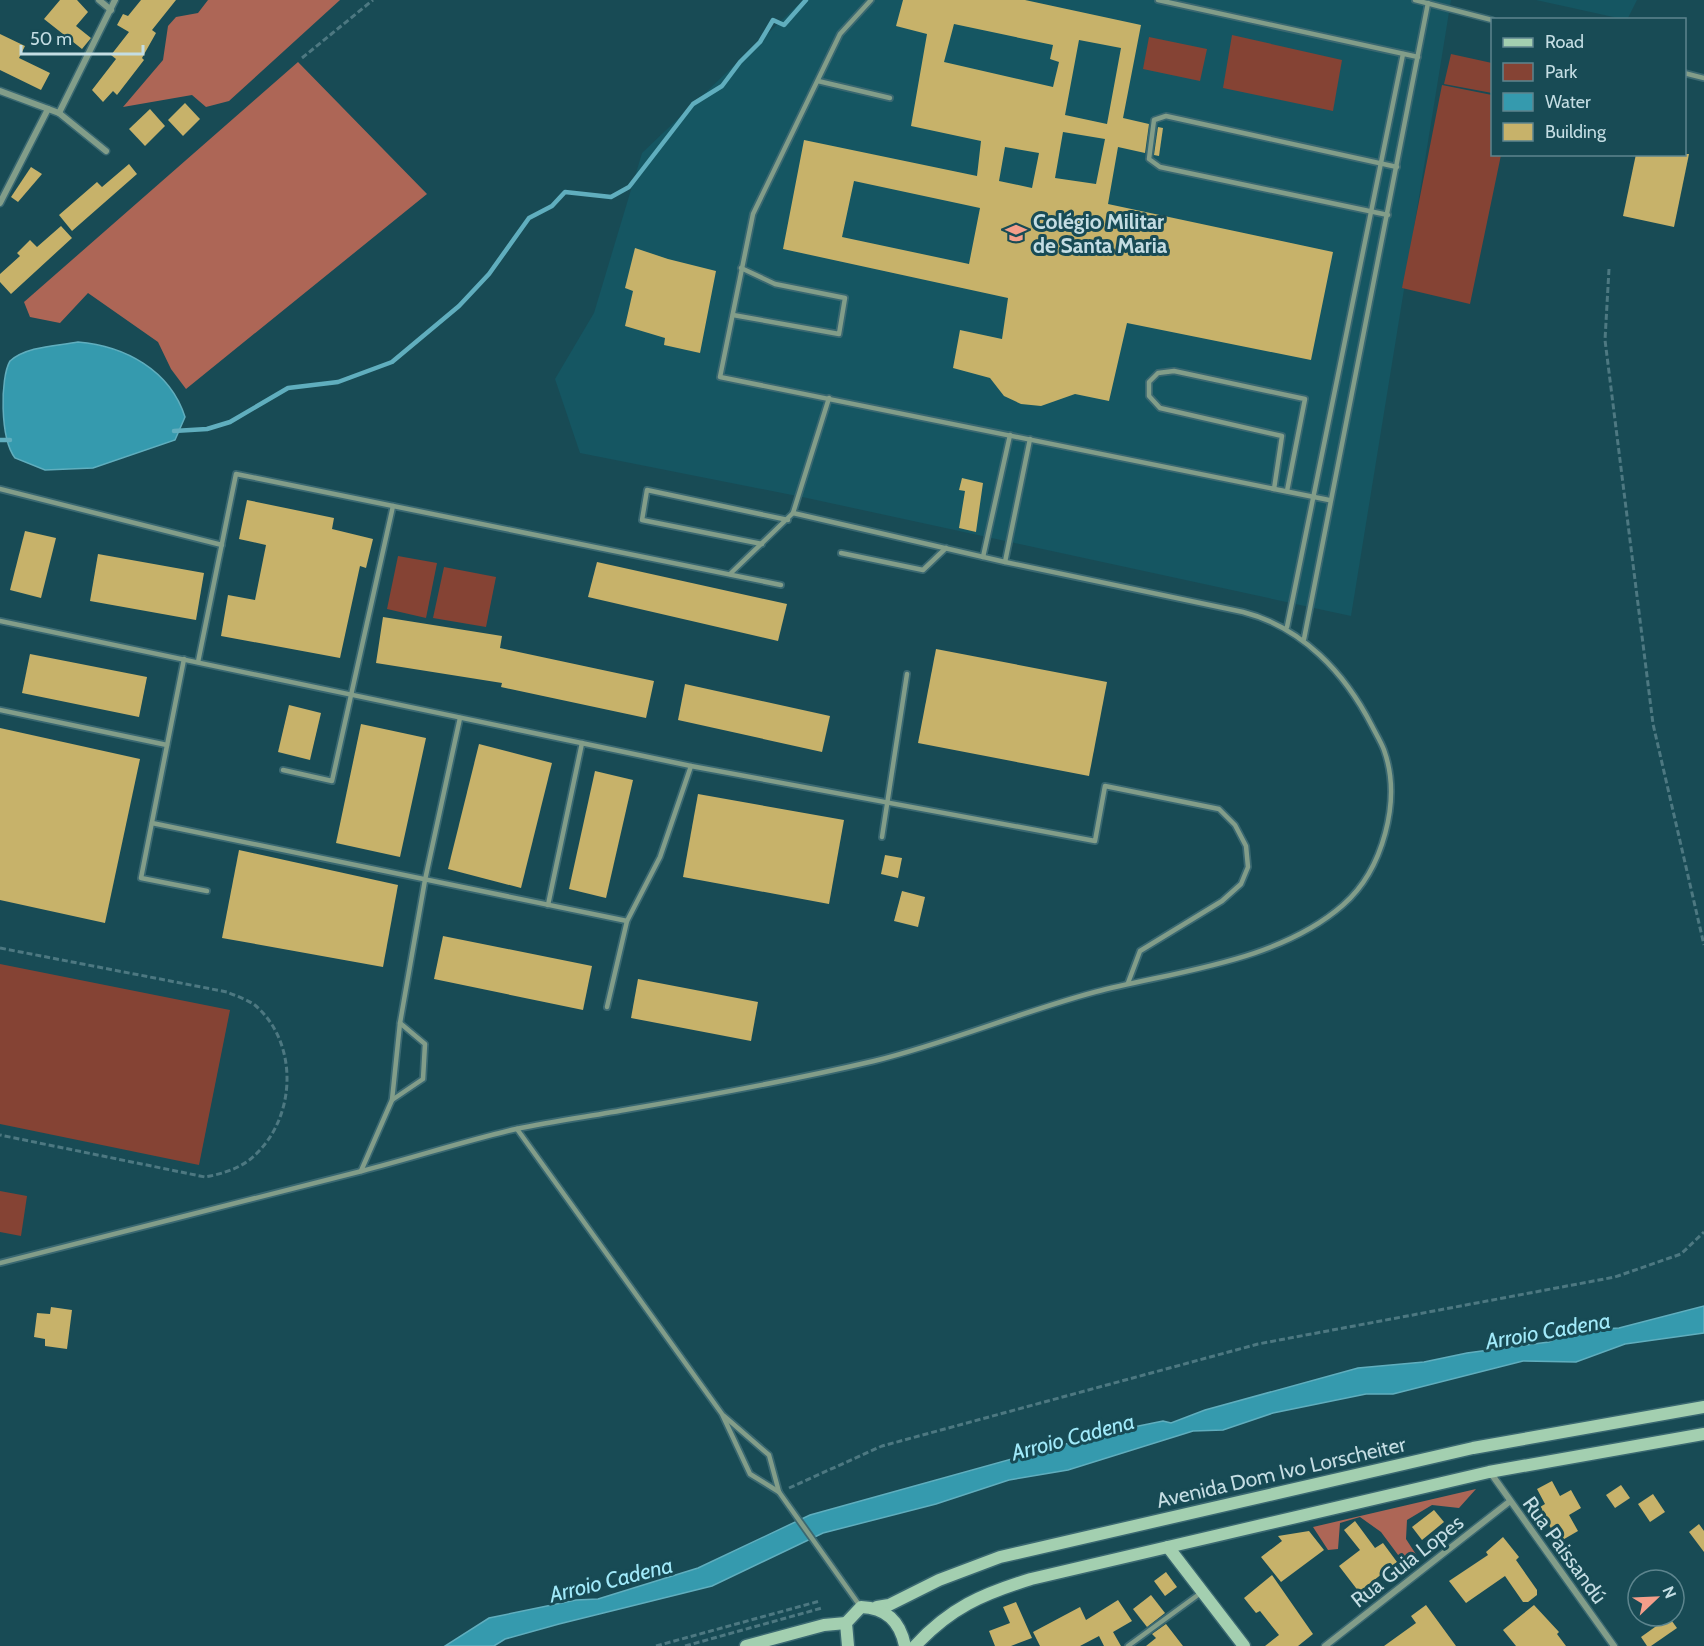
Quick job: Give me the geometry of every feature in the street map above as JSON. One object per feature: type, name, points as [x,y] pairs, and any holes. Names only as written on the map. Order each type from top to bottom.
[{"type":"main road","name":"Avenida Dom Ivo Lorscheiter","points":[[861,1607],[889,1605],[939,1580],[1000,1557],[1473,1448],[1704,1407]]},
{"type":"main road","points":[[915,1646],[930,1630],[964,1603],[990,1591],[1031,1579],[1489,1472],[1704,1434]]},
{"type":"main road","points":[[1168,1547],[1244,1646]]},
{"type":"main road","points":[[746,1646],[824,1625],[846,1623],[861,1607]]},
{"type":"main road","points":[[877,1607],[891,1617],[903,1636],[905,1646]]},
{"type":"main road","points":[[846,1623],[848,1646]]},
{"type":"street","points":[[99,0],[111,10]]},
{"type":"street","points":[[59,113],[115,0]]},
{"type":"street","points":[[0,91],[59,113],[106,151]]},
{"type":"street","points":[[0,203],[48,109]]},
{"type":"street","name":"Rua Paissandú","points":[[1489,1472],[1614,1646]]},
{"type":"street","name":"Rua Guia Lopes","points":[[1324,1646],[1509,1502]]},
{"type":"lane","points":[[871,0],[840,34],[753,214],[720,377],[1329,500]]},
{"type":"lane","points":[[1158,0],[1419,57]]},
{"type":"lane","points":[[1415,0],[1491,20]]},
{"type":"lane","points":[[1304,639],[1329,500],[1388,215],[1428,3]]},
{"type":"lane","points":[[1287,627],[1373,212],[1403,54]]},
{"type":"lane","points":[[1686,74],[1704,78]]},
{"type":"lane","points":[[818,81],[890,99]]},
{"type":"lane","points":[[1388,215],[1160,167],[1149,159],[1154,120],[1166,116],[1397,167]]},
{"type":"lane","points":[[733,315],[839,334],[841,325],[845,298],[775,284],[741,268]]},
{"type":"lane","points":[[1274,489],[1282,436],[1160,408],[1149,396],[1149,382],[1158,373],[1174,371],[1305,399],[1287,491]]},
{"type":"lane","points":[[730,574],[793,513],[829,398]]},
{"type":"lane","points":[[983,557],[1010,435]]},
{"type":"lane","points":[[1005,562],[1030,439]]},
{"type":"lane","points":[[198,662],[236,474],[781,585]]},
{"type":"lane","points":[[0,489],[222,545]]},
{"type":"lane","points":[[762,544],[642,520],[647,490],[788,520]]},
{"type":"lane","points":[[283,770],[332,781],[393,506]]},
{"type":"lane","points":[[0,1263],[517,1129],[776,1084],[881,1059],[1040,1007],[1128,983],[1248,957],[1279,943],[1342,906],[1368,878],[1383,846],[1389,816],[1385,752],[1361,705],[1326,662],[1304,639],[1287,627],[1243,612],[1005,562],[793,513]]},
{"type":"lane","points":[[841,553],[923,570],[946,548]]},
{"type":"lane","points":[[0,621],[690,766],[887,805],[1095,841],[1105,786],[1219,809],[1235,825],[1246,846],[1248,867],[1241,884],[1222,901],[1140,951],[1128,983]]},
{"type":"lane","points":[[184,659],[141,878],[207,891]]},
{"type":"lane","points":[[882,837],[908,674]]},
{"type":"lane","points":[[0,710],[167,745]]},
{"type":"lane","points":[[361,1171],[392,1100],[400,1023],[425,880],[460,718]]},
{"type":"lane","points":[[548,905],[582,743]]},
{"type":"lane","points":[[608,1007],[627,921],[660,857],[690,766]]},
{"type":"lane","points":[[152,823],[627,921]]},
{"type":"lane","points":[[392,1100],[423,1079],[425,1044],[400,1023]]},
{"type":"lane","points":[[517,1129],[722,1414],[750,1474],[779,1492]]},
{"type":"lane","points":[[722,1414],[769,1455],[779,1492],[861,1607]]},
{"type":"lane","points":[[1128,1646],[1202,1592]]},
{"type":"path","points":[[302,58],[373,0]]},
{"type":"path","points":[[1609,269],[1605,340],[1653,724],[1704,945]]},
{"type":"path","points":[[0,948],[227,992],[255,1005],[277,1033],[288,1064],[286,1100],[276,1128],[255,1156],[226,1173],[205,1177],[0,1134]]},
{"type":"path","points":[[779,1492],[882,1446],[1258,1344],[1615,1277],[1681,1254],[1704,1232]]},
{"type":"path","points":[[656,1646],[820,1600]]},
{"type":"path","points":[[685,1646],[822,1608]]},
{"type":"shaded area","points":[[208,0],[340,0],[229,101],[206,107],[192,95],[123,107],[163,60],[168,26],[176,17],[198,13]]},
{"type":"shaded area","name":"Colégio Militar de Santa Maria","points":[[803,0],[1451,0],[1351,616],[807,498],[580,453],[555,379],[594,313],[642,153]]},
{"type":"shaded area","points":[[1536,0],[1637,0],[1628,18],[1618,18]]},
{"type":"shaded area","points":[[298,62],[427,194],[186,389],[171,369],[158,342],[88,293],[60,323],[30,317],[24,302]]},
{"type":"shaded area","points":[[1476,1489],[1459,1508],[1432,1505],[1407,1520],[1406,1539],[1417,1556],[1407,1567],[1381,1532],[1360,1517],[1340,1523],[1338,1549],[1328,1550],[1313,1527]]},
{"type":"green space","points":[[1232,35],[1342,60],[1333,111],[1223,88]]},
{"type":"green space","points":[[1149,37],[1207,49],[1200,81],[1143,69]]},
{"type":"green space","points":[[1451,54],[1491,63],[1491,93],[1444,84]]},
{"type":"green space","points":[[1442,85],[1491,95],[1491,156],[1501,156],[1470,304],[1402,288]]},
{"type":"green space","points":[[398,556],[437,563],[426,618],[387,609]]},
{"type":"green space","points":[[444,567],[496,577],[486,627],[433,618]]},
{"type":"green space","points":[[0,964],[230,1010],[199,1165],[0,1124]]},
{"type":"green space","points":[[0,1191],[27,1196],[21,1236],[0,1232]]},
{"type":"water","points":[[78,342],[95,344],[129,355],[144,363],[169,386],[185,417],[175,440],[93,468],[45,470],[15,458],[6,437],[3,408],[4,381],[10,361],[33,349]]},
{"type":"water","name":"Arroio Cadena","points":[[1704,1306],[1704,1333],[1625,1344],[1576,1362],[1523,1361],[1393,1394],[1366,1394],[1273,1413],[1223,1430],[1193,1431],[1068,1470],[1009,1480],[936,1504],[823,1533],[712,1586],[559,1624],[505,1639],[494,1646],[445,1646],[489,1618],[576,1600],[598,1599],[698,1568],[810,1515],[1109,1432],[1163,1421],[1171,1423],[1205,1410],[1358,1368],[1424,1362],[1467,1353],[1549,1342],[1571,1331],[1619,1328]]},
{"type":"building","points":[[60,0],[77,0],[88,12],[76,26],[91,38],[82,49],[44,19]]},
{"type":"building","points":[[141,0],[176,0],[152,30],[156,33],[142,58],[144,60],[117,95],[113,91],[103,102],[92,90],[116,59],[111,55],[129,32],[117,25],[123,14],[128,16]]},
{"type":"building","points":[[903,0],[1025,0],[1141,25],[1123,118],[1149,124],[1145,153],[1118,147],[1108,204],[1333,252],[1311,360],[1127,323],[1109,401],[1075,394],[1041,406],[1021,404],[1004,396],[990,378],[953,368],[960,330],[1002,339],[1008,298],[783,249],[804,140],[977,176],[981,141],[911,126],[927,34],[896,26]],"holes":[[[954,24],[1053,45],[1050,59],[1059,62],[1053,87],[944,62]],[[1079,40],[1121,48],[1107,124],[1065,115]],[[1063,132],[1105,139],[1096,184],[1055,178]],[[1005,147],[1039,153],[1032,188],[999,181]],[[854,181],[980,208],[969,264],[842,237]]]},
{"type":"building","points":[[0,34],[25,46],[19,58],[50,73],[41,90],[0,70]]},
{"type":"building","points":[[185,103],[200,119],[183,136],[168,120]]},
{"type":"building","points":[[150,109],[165,126],[145,146],[129,129]]},
{"type":"building","points":[[1158,127],[1163,128],[1159,156],[1154,155]]},
{"type":"building","points":[[1689,154],[1674,227],[1623,216],[1636,156],[1686,156]]},
{"type":"building","points":[[129,164],[137,174],[72,231],[59,215],[97,182],[102,187]]},
{"type":"building","points":[[31,167],[42,174],[18,202],[11,197]]},
{"type":"building","points":[[61,226],[72,238],[11,294],[0,282],[0,274],[20,256],[17,253],[30,240],[37,247]]},
{"type":"building","points":[[635,248],[716,271],[700,353],[664,345],[665,338],[625,326],[633,291],[625,288]]},
{"type":"building","points":[[962,478],[983,483],[976,532],[959,528],[965,491],[959,490]]},
{"type":"building","points":[[247,500],[334,518],[332,529],[373,539],[366,568],[360,566],[340,658],[221,636],[228,595],[255,600],[266,545],[239,539]]},
{"type":"building","points":[[25,531],[56,538],[41,598],[10,590]]},
{"type":"building","points":[[98,554],[204,573],[196,620],[90,601]]},
{"type":"building","points":[[597,562],[787,604],[778,641],[588,597]]},
{"type":"building","points":[[383,617],[502,636],[500,648],[654,681],[646,718],[501,687],[502,683],[376,663]]},
{"type":"building","points":[[936,649],[1107,682],[1089,776],[918,743]]},
{"type":"building","points":[[30,654],[147,677],[139,717],[22,693]]},
{"type":"building","points":[[685,684],[830,716],[822,752],[678,720]]},
{"type":"building","points":[[289,705],[321,713],[310,760],[278,752]]},
{"type":"building","points":[[361,724],[426,738],[400,857],[336,843]]},
{"type":"building","points":[[0,728],[140,759],[105,923],[0,900]]},
{"type":"building","points":[[479,744],[552,763],[521,888],[448,869]]},
{"type":"building","points":[[595,771],[633,780],[606,898],[569,889]]},
{"type":"building","points":[[698,794],[844,820],[829,904],[683,877]]},
{"type":"building","points":[[239,850],[398,885],[383,967],[222,938]]},
{"type":"building","points":[[885,855],[902,858],[898,878],[881,874]]},
{"type":"building","points":[[902,891],[925,897],[918,927],[894,921]]},
{"type":"building","points":[[443,936],[592,966],[583,1010],[434,979]]},
{"type":"building","points":[[638,979],[758,1002],[751,1041],[631,1018]]},
{"type":"building","points":[[51,1307],[72,1310],[67,1349],[45,1346],[45,1339],[34,1337],[37,1313],[50,1314]]},
{"type":"building","points":[[1552,1481],[1560,1496],[1571,1490],[1581,1508],[1569,1515],[1578,1531],[1559,1542],[1549,1525],[1545,1527],[1535,1510],[1545,1504],[1537,1489]]},
{"type":"building","points":[[1621,1485],[1630,1498],[1615,1508],[1606,1495]]},
{"type":"building","points":[[1653,1494],[1665,1512],[1650,1522],[1638,1504]]},
{"type":"building","points":[[1434,1510],[1444,1522],[1422,1540],[1412,1527]]},
{"type":"building","points":[[1355,1521],[1375,1548],[1383,1543],[1397,1562],[1359,1592],[1339,1566],[1360,1550],[1344,1530]]},
{"type":"building","points":[[1699,1524],[1704,1531],[1704,1552],[1689,1532]]},
{"type":"building","points":[[1309,1531],[1324,1550],[1281,1582],[1261,1557],[1282,1541],[1278,1536]]},
{"type":"building","points":[[1503,1537],[1519,1557],[1516,1560],[1537,1590],[1537,1595],[1528,1602],[1523,1602],[1505,1576],[1466,1603],[1449,1581],[1488,1555],[1486,1552]]},
{"type":"building","points":[[1166,1572],[1177,1587],[1165,1596],[1154,1581]]},
{"type":"building","points":[[1272,1575],[1313,1634],[1298,1646],[1265,1646],[1279,1635],[1260,1611],[1256,1613],[1244,1598]]},
{"type":"building","points":[[1151,1595],[1165,1613],[1147,1627],[1133,1609]]},
{"type":"building","points":[[1118,1600],[1132,1621],[1113,1632],[1121,1646],[1104,1646],[1099,1636],[1080,1646],[1040,1646],[1033,1632],[1080,1607],[1086,1620]]},
{"type":"building","points":[[1016,1602],[1032,1638],[1011,1646],[995,1646],[989,1631],[1010,1623],[1003,1607]]},
{"type":"building","points":[[1426,1605],[1456,1646],[1384,1646],[1416,1623],[1411,1616]]},
{"type":"building","points":[[1534,1605],[1559,1632],[1557,1634],[1566,1646],[1516,1646],[1503,1630]]},
{"type":"building","points":[[1166,1624],[1183,1646],[1146,1646],[1156,1638],[1152,1634]]},
{"type":"building","points":[[1654,1628],[1677,1628],[1651,1646],[1647,1646],[1641,1637]]},
{"type":"waterway","points":[[174,431],[207,429],[230,422],[288,388],[338,382],[392,362],[459,306],[489,274],[529,218],[552,206],[565,192],[611,197],[629,187],[693,104],[722,86],[740,62],[760,42],[773,20],[784,25],[806,0]]},
{"type":"waterway","points":[[0,440],[10,440]]},
{"type":"place","name":"Colégio Militar de Santa Maria","points":[[1016,233]]}]
